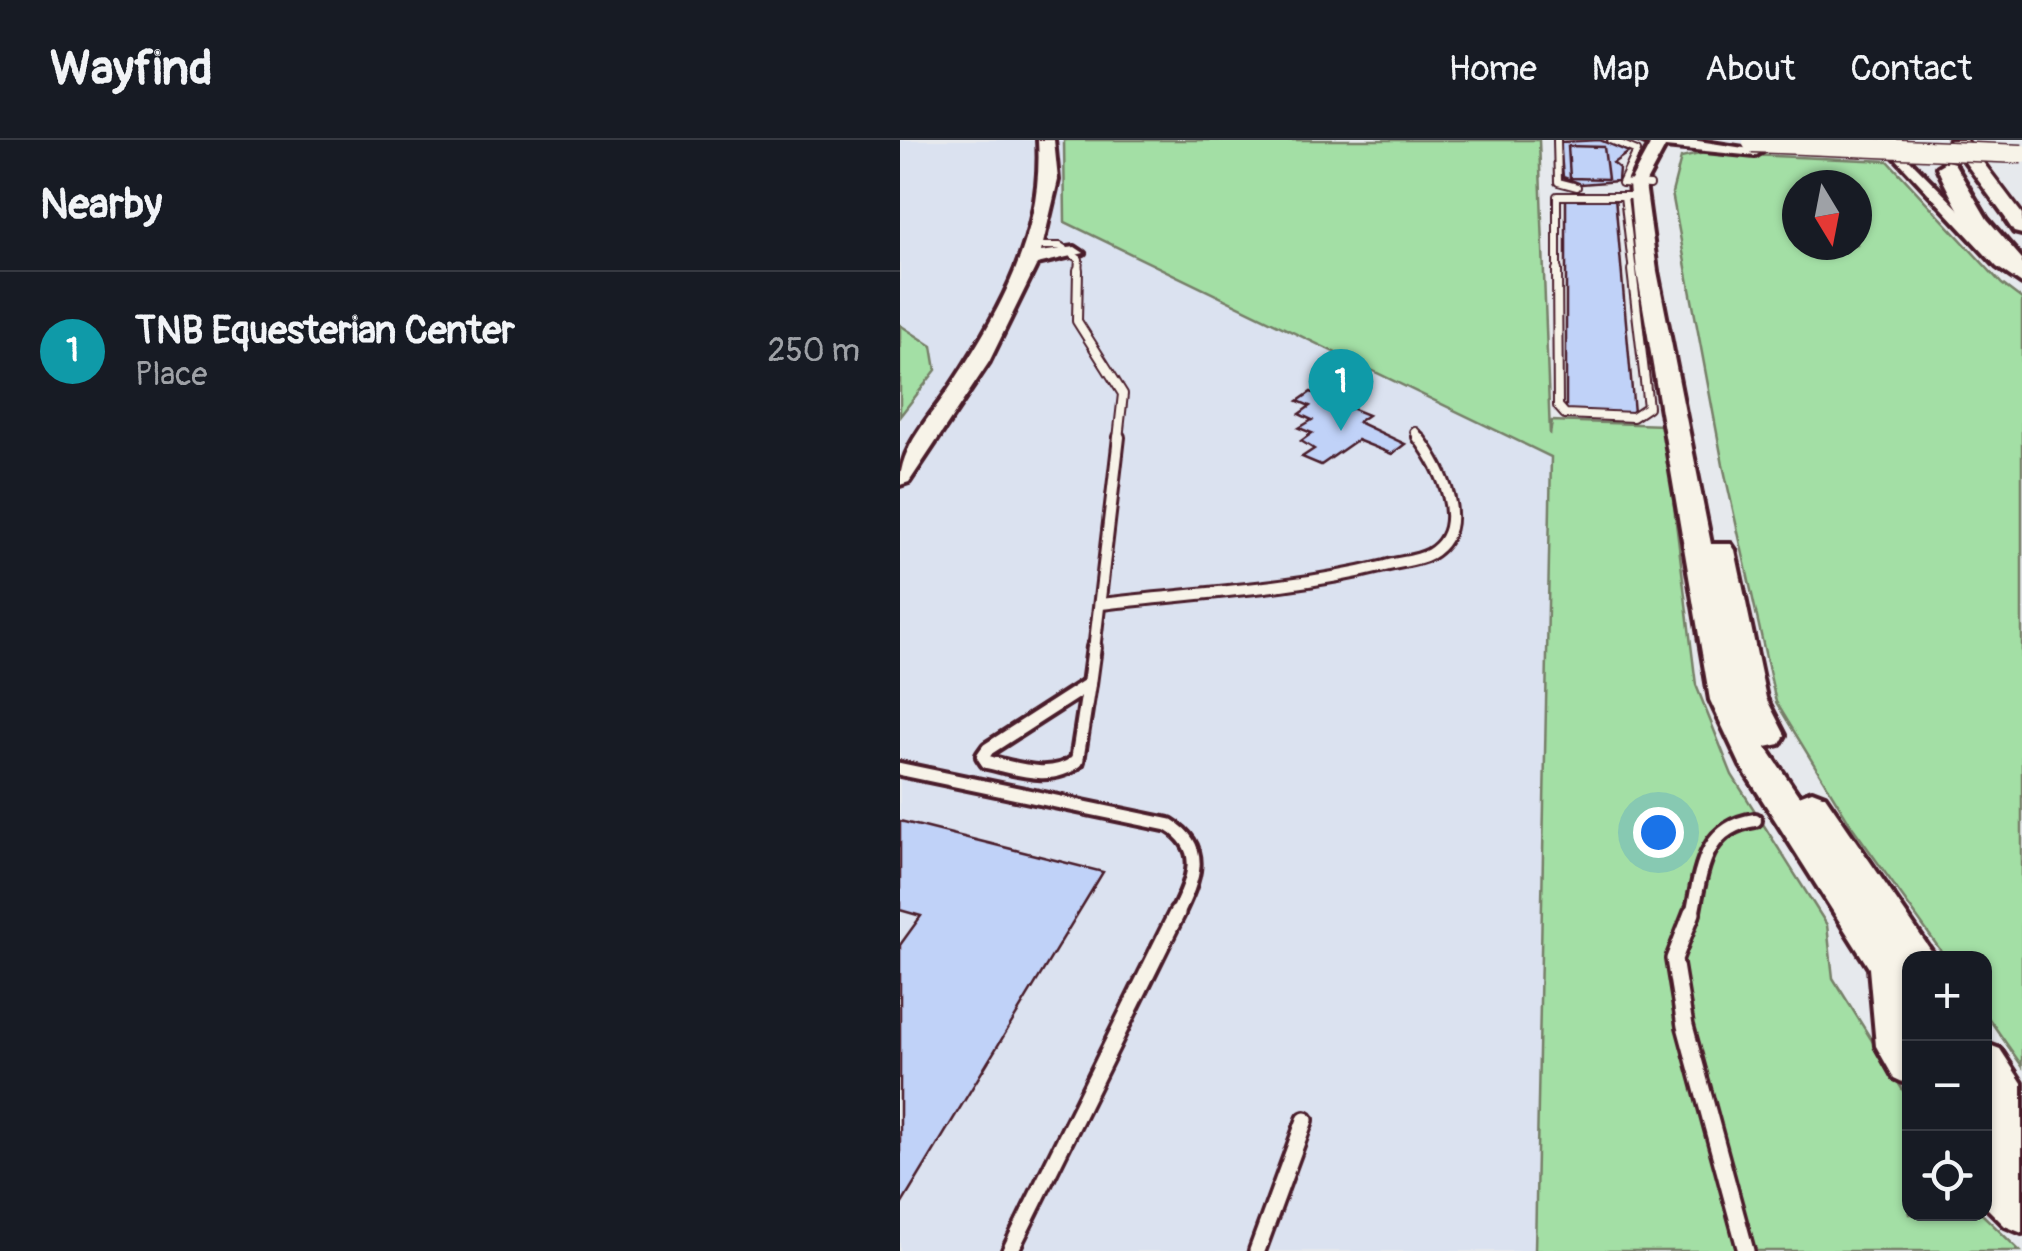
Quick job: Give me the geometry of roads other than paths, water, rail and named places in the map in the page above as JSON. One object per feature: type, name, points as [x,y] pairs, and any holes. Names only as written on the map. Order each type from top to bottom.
[{"type":"highway","points":[[1947,167],[2022,246]]},
{"type":"highway","points":[[1947,167],[1962,200],[1986,235],[2022,272]]},
{"type":"main road","points":[[1930,140],[1947,167]]},
{"type":"main road","points":[[1956,140],[2020,223]]},
{"type":"street","points":[[900,477],[973,372],[1032,253],[1044,220],[1052,165],[1046,140]]},
{"type":"street","points":[[1865,140],[1896,152],[2002,264],[2022,280]]},
{"type":"street","points":[[1902,968],[1753,756],[1726,700],[1650,322],[1640,190],[1671,143],[2022,157]]},
{"type":"street","points":[[1640,190],[1750,698],[1777,753],[1902,968]]},
{"type":"street","points":[[1044,220],[1071,251]]},
{"type":"street","points":[[1032,253],[1071,251]]},
{"type":"street","points":[[1902,996],[1898,1046],[1902,1052]]},
{"type":"street","points":[[1992,1077],[2022,1123]]},
{"type":"street","points":[[1992,1121],[2022,1166]]},
{"type":"street","points":[[1992,1179],[2022,1209]]},
{"type":"lane","points":[[1557,140],[1558,182],[1578,188],[1640,190]]},
{"type":"lane","points":[[1612,140],[1637,151],[1622,182],[1640,190]]},
{"type":"lane","points":[[1640,190],[1557,196],[1560,411],[1574,416],[1644,413],[1648,407],[1650,322]]},
{"type":"lane","points":[[1071,251],[1080,258],[1076,318],[1082,334],[1115,374],[1123,394],[1102,604],[1078,761],[1070,770],[1057,774],[987,762],[983,756],[988,748],[1089,684]]},
{"type":"lane","points":[[1102,604],[1343,576],[1431,554],[1448,525],[1450,501],[1446,473],[1415,432]]},
{"type":"lane","points":[[900,769],[1159,820],[1177,827],[1192,841],[1197,858],[1194,878],[1010,1251]]},
{"type":"lane","points":[[1746,1251],[1685,1026],[1674,958],[1691,920],[1712,844],[1732,822],[1756,820]]},
{"type":"lane","points":[[1257,1251],[1306,1120]]},
{"type":"place","name":"TNB Equesterian Center","points":[[1341,431]]}]
